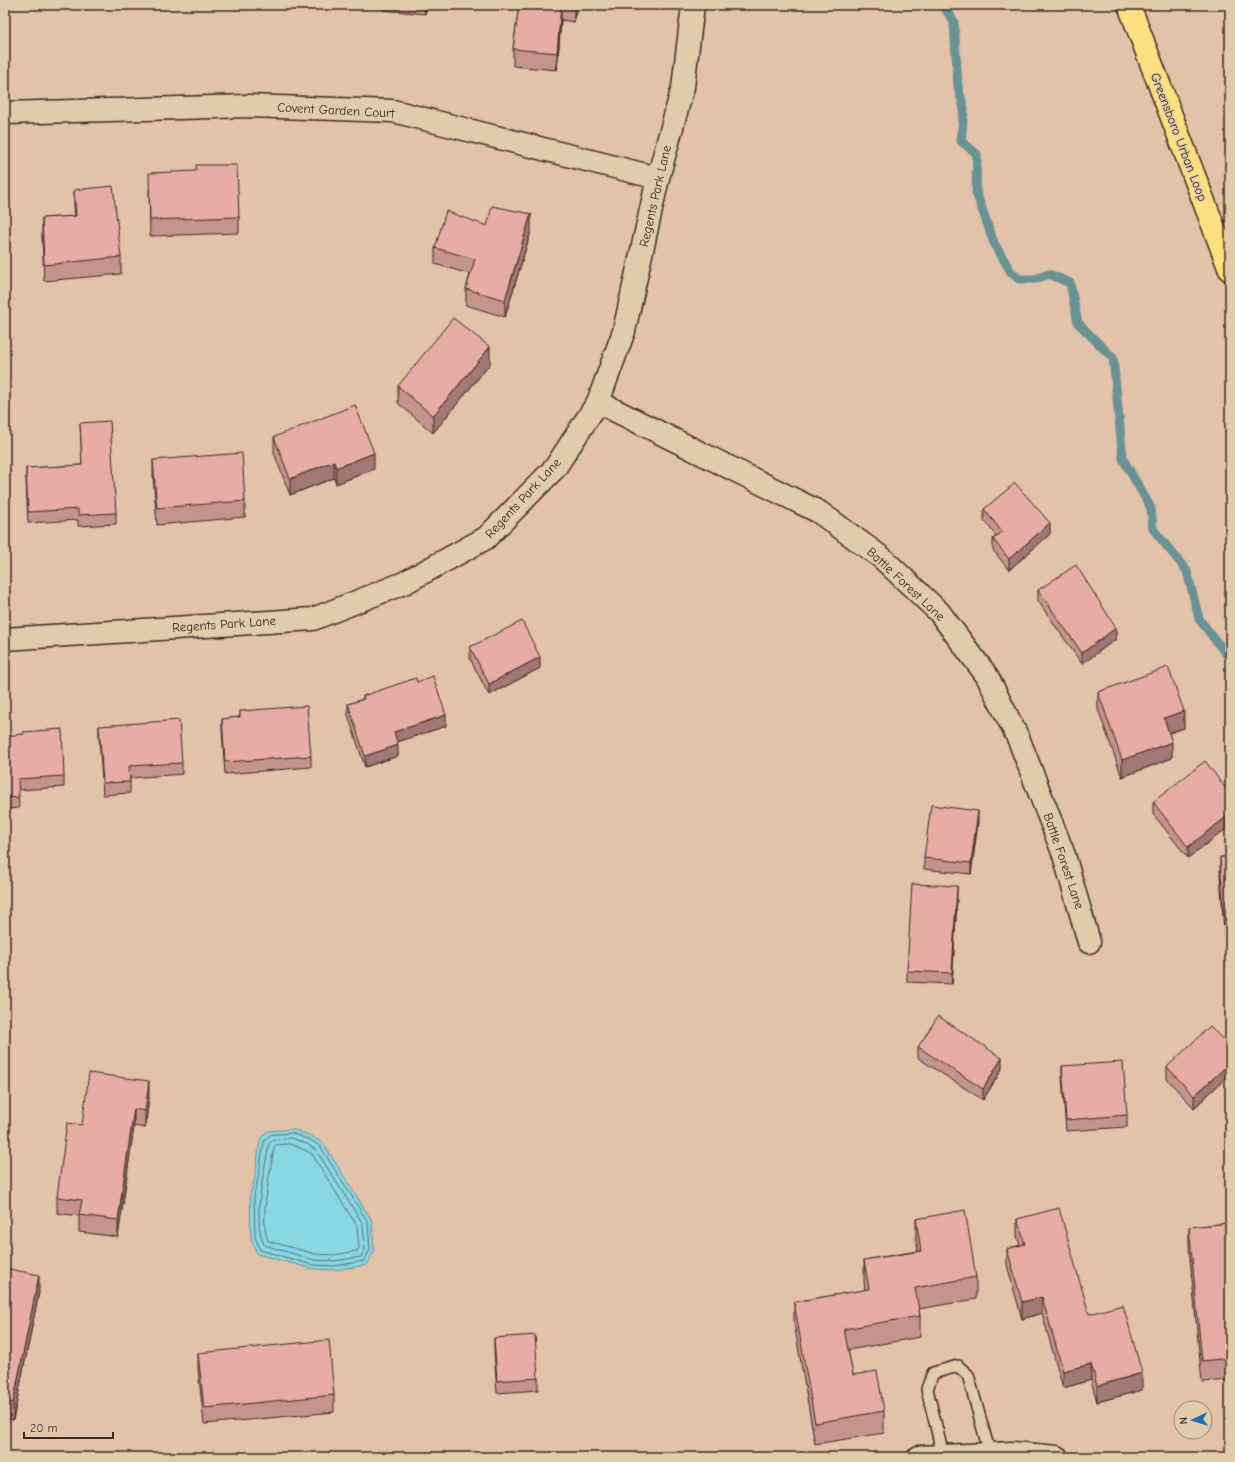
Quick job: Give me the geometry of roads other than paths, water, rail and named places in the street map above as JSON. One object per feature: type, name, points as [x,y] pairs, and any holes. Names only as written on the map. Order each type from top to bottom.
[{"type":"highway","name":"Greensboro Urban Loop","points":[[1129,5],[1230,270]]},
{"type":"street","name":"Regents Park Lane","points":[[5,639],[313,619],[404,584],[486,538],[555,468],[598,402],[624,331],[658,178],[683,87],[693,5]]},
{"type":"street","name":"Covent Garden Court","points":[[5,113],[249,106],[393,111],[658,178]]},
{"type":"street","name":"Battle Forest Lane","points":[[598,402],[819,512],[882,558],[939,612],[987,676],[1019,740],[1064,856],[1089,942]]},
{"type":"street","points":[[919,1457],[1013,1453],[1057,1457]]},
{"type":"lane","points":[[943,1455],[927,1389],[934,1373],[958,1366],[968,1375],[990,1454]]},
{"type":"water","points":[[292,1129],[311,1136],[323,1143],[372,1221],[374,1251],[367,1265],[335,1270],[313,1269],[257,1254],[251,1238],[250,1194],[255,1178],[260,1139],[268,1131]]},
{"type":"waterway","points":[[943,5],[954,22],[958,87],[964,108],[961,141],[977,154],[976,192],[994,243],[1011,272],[1019,279],[1035,279],[1049,274],[1070,283],[1078,323],[1113,358],[1123,459],[1151,508],[1153,529],[1187,571],[1199,619],[1230,659]]}]
